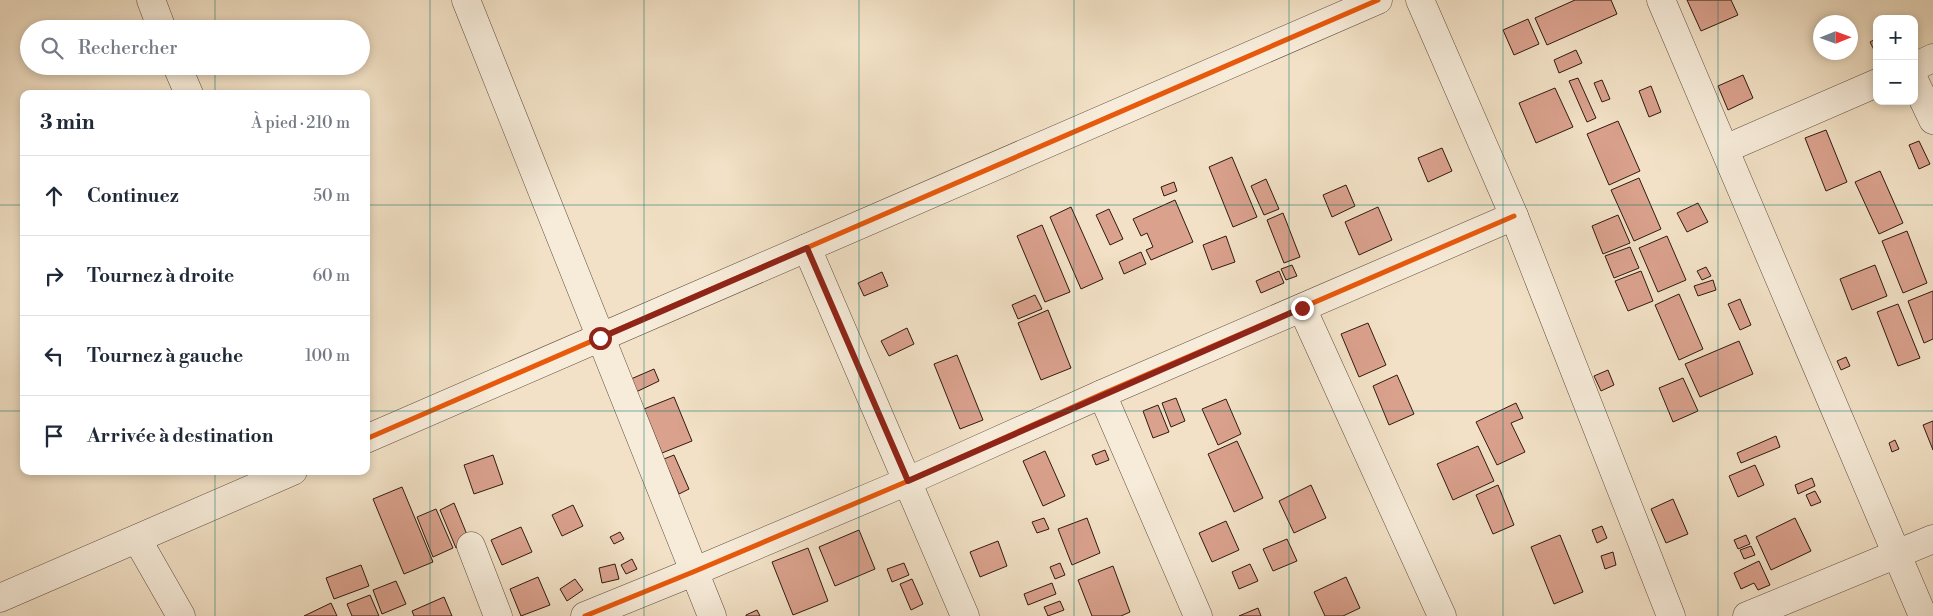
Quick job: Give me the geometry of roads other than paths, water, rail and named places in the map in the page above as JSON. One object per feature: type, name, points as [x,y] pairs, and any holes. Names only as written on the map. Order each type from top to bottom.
[{"type":"street","points":[[151,0],[159,20]]},
{"type":"street","points":[[466,0],[712,616]]},
{"type":"street","points":[[370,437],[1378,0]]},
{"type":"street","points":[[1420,0],[1514,216],[1671,616]]},
{"type":"street","points":[[1661,0],[1923,616]]},
{"type":"street","points":[[1918,64],[1933,58]]},
{"type":"street","points":[[181,75],[187,90]]},
{"type":"street","points":[[1725,149],[1873,85]]},
{"type":"street","points":[[1918,88],[1933,120]]},
{"type":"street","points":[[585,616],[908,481],[1102,394],[1514,216]]},
{"type":"street","points":[[807,248],[965,616]]},
{"type":"street","points":[[1302,308],[1442,616]]},
{"type":"street","points":[[1102,394],[1198,616]]},
{"type":"street","points":[[0,598],[284,475]]},
{"type":"street","points":[[137,539],[181,616]]},
{"type":"street","points":[[1747,616],[1933,539]]},
{"type":"street","points":[[471,546],[498,616]]}]
